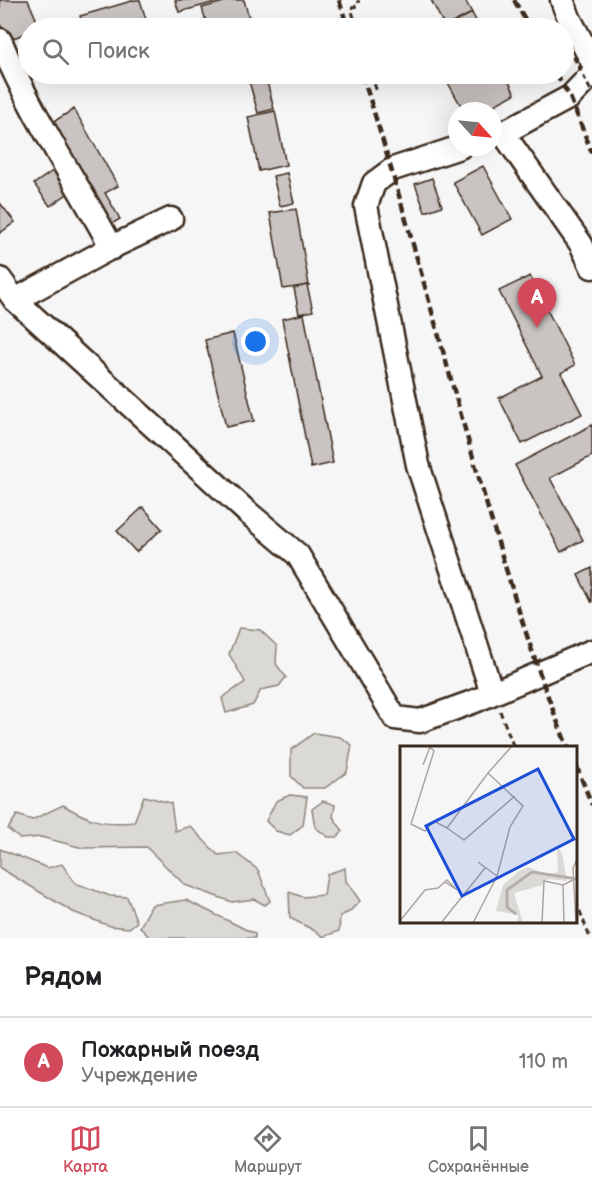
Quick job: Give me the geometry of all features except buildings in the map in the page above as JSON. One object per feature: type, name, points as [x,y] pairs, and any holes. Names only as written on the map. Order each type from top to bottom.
[{"type":"street","points":[[562,0],[569,18]]},
{"type":"street","points":[[574,27],[592,61]]},
{"type":"street","points":[[0,40],[18,76]]},
{"type":"street","points":[[502,133],[570,97],[592,74]]},
{"type":"street","points":[[22,84],[46,133],[112,248]]},
{"type":"street","points":[[502,140],[581,244],[592,267]]},
{"type":"street","points":[[448,151],[393,169],[374,183],[366,206],[418,465],[492,693]]},
{"type":"street","points":[[15,300],[171,219]]},
{"type":"street","points":[[0,279],[15,300],[246,511],[298,555],[395,718],[420,721],[592,651]]},
{"type":"path","points":[[354,18],[351,8],[359,5],[358,0]]},
{"type":"path","points":[[574,58],[592,93]]},
{"type":"path","points":[[374,84],[377,92]]},
{"type":"path","points":[[492,693],[514,746]]},
{"type":"path","points":[[577,904],[590,938]]},
{"type":"shaded area","points":[[239,628],[260,630],[277,646],[276,664],[286,677],[279,686],[261,690],[253,705],[226,713],[222,698],[245,682],[229,654]]},
{"type":"shaded area","points":[[314,733],[340,737],[352,745],[347,772],[325,788],[303,788],[291,776],[291,750]]},
{"type":"shaded area","points":[[290,795],[307,797],[303,825],[290,835],[276,831],[266,821],[276,801]]},
{"type":"shaded area","points":[[144,796],[171,803],[175,831],[190,826],[218,855],[236,853],[258,870],[270,901],[265,905],[254,899],[232,902],[185,885],[146,847],[83,848],[41,837],[20,839],[8,829],[17,815],[32,820],[63,805],[97,821],[134,822]]},
{"type":"shaded area","points":[[323,801],[335,805],[333,817],[343,831],[338,837],[328,837],[315,827],[312,809]]},
{"type":"shaded area","points":[[0,849],[48,868],[62,864],[75,883],[110,896],[127,897],[137,922],[129,928],[110,926],[73,912],[0,868]]},
{"type":"shaded area","points":[[345,868],[346,881],[360,901],[349,912],[340,916],[339,931],[323,937],[290,918],[289,892],[303,897],[324,895],[327,874]]},
{"type":"shaded area","points":[[186,900],[255,934],[255,938],[150,938],[140,927],[152,905]]},
{"type":"railway","points":[[339,0],[345,18]]},
{"type":"railway","points":[[514,0],[524,18]]},
{"type":"railway","points":[[365,84],[508,577],[536,663],[567,746]]},
{"type":"railway","points":[[562,84],[570,97],[592,153]]},
{"type":"railway","points":[[577,768],[592,805]]},
{"type":"place","name":"Пожарный поезд","points":[[537,328]]}]
